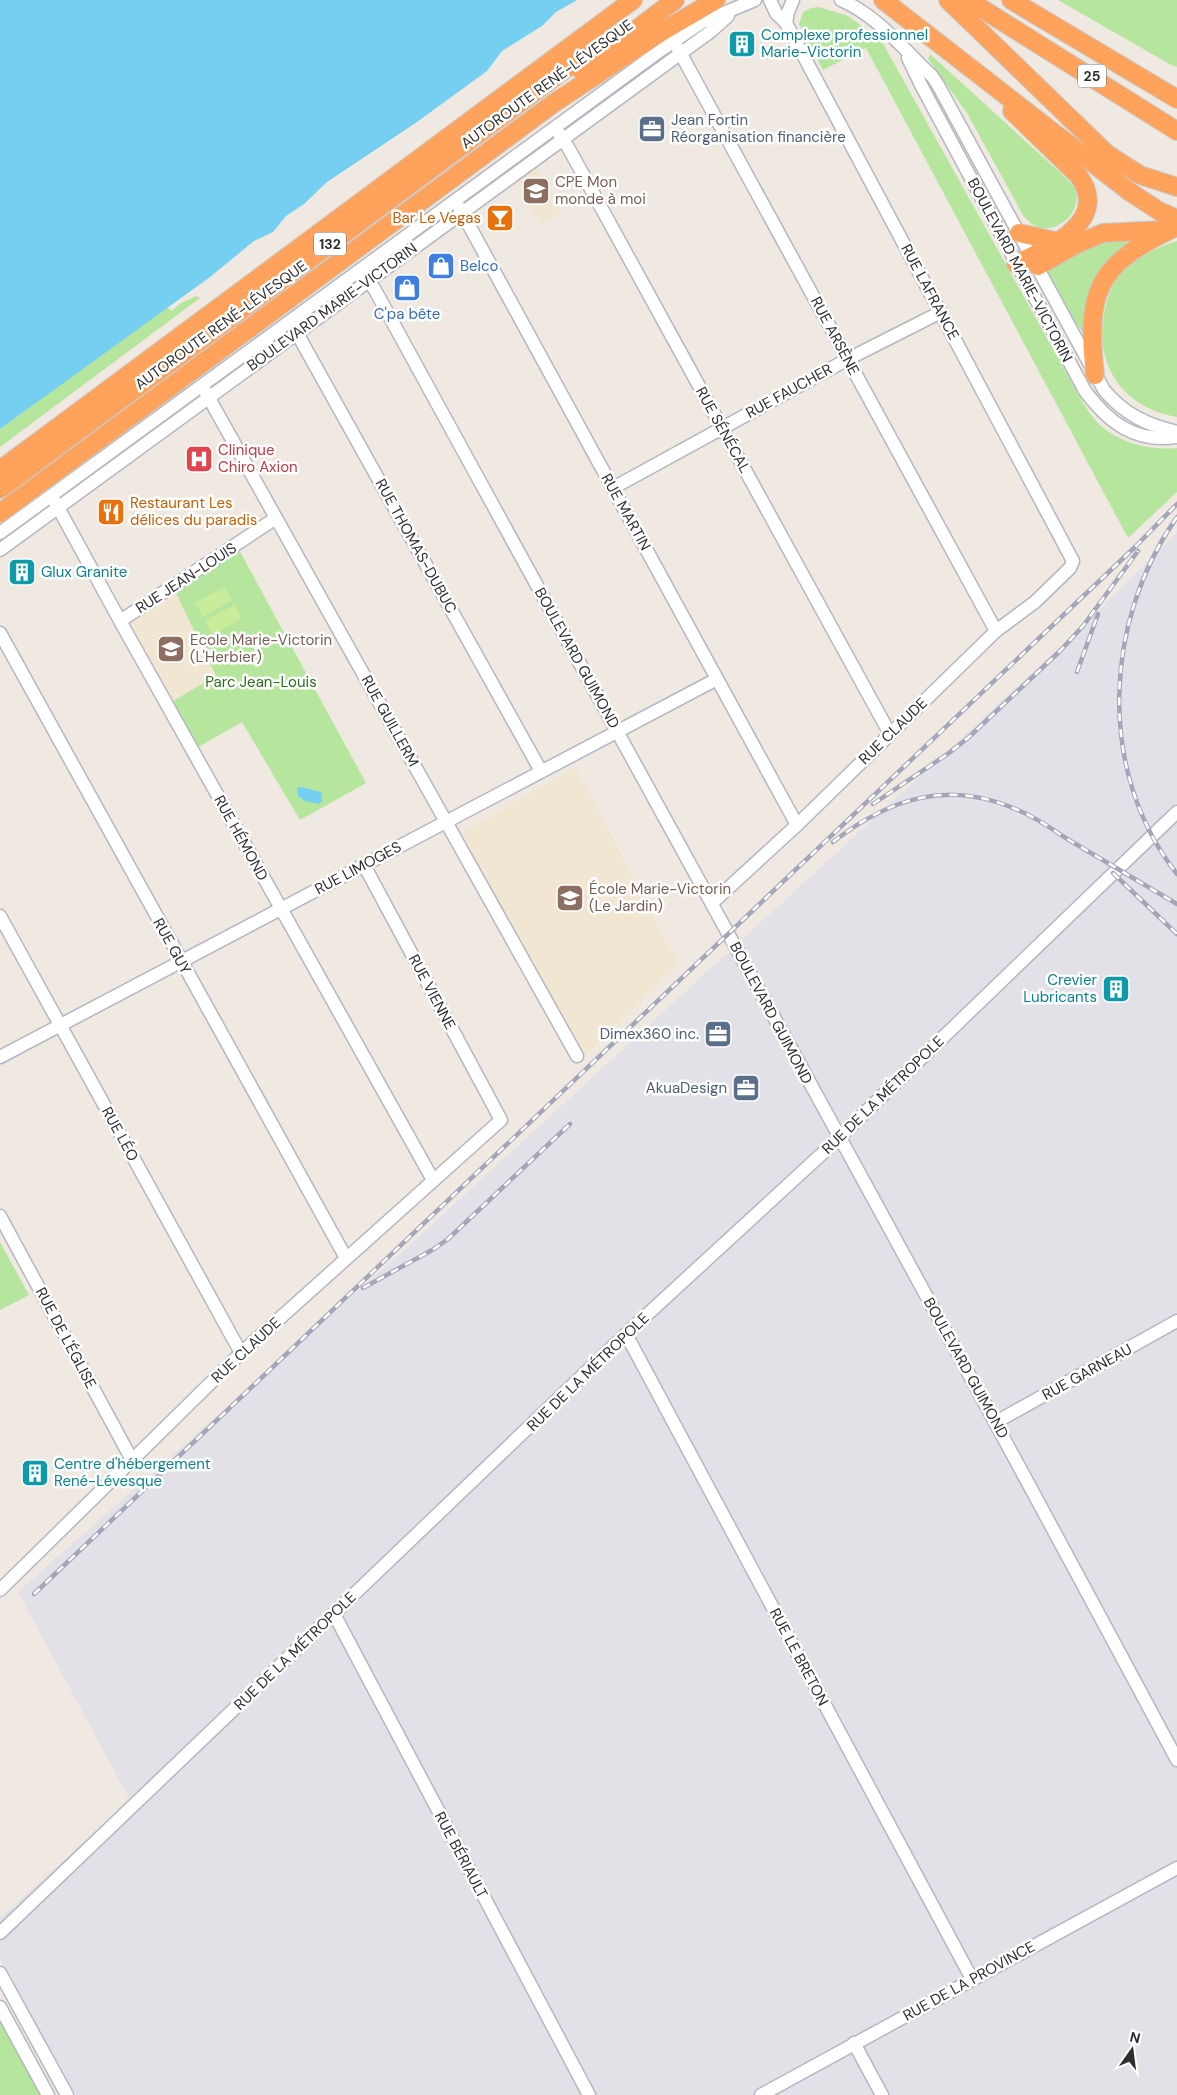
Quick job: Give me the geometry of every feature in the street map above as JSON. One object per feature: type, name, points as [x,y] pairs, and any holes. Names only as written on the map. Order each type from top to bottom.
[{"type":"highway","name":"AUTOROUTE RENÉ-LÉVESQUE","points":[[0,470],[634,0]]},
{"type":"highway","name":"AUTOROUTE RENÉ-LÉVESQUE","points":[[0,489],[660,0]]},
{"type":"highway","points":[[0,502],[675,0]]},
{"type":"highway","points":[[0,513],[554,103],[663,31],[716,0]]},
{"type":"highway","points":[[883,0],[1140,199],[1159,211],[1175,226]]},
{"type":"highway","points":[[948,0],[1107,154],[1140,175],[1177,187]]},
{"type":"highway","name":"25","points":[[968,0],[1177,130]]},
{"type":"highway","name":"25","points":[[1011,0],[1177,99]]},
{"type":"highway","points":[[973,71],[1032,132],[1074,171],[1083,184],[1087,202],[1085,216],[1077,228],[1055,242],[1026,265]]},
{"type":"highway","points":[[1136,74],[1177,83]]},
{"type":"highway","points":[[1026,265],[1103,233],[1175,226]]},
{"type":"highway","points":[[1095,375],[1091,321],[1095,302],[1103,283],[1113,267],[1126,254],[1175,226]]},
{"type":"highway","points":[[1019,233],[1055,242]]},
{"type":"street","name":"BOULEVARD MARIE-VICTORIN","points":[[0,533],[673,41],[702,22],[755,0]]},
{"type":"street","name":"RUE LAFRANCE","points":[[770,0],[776,13],[786,23],[1073,560]]},
{"type":"street","points":[[786,23],[793,0]]},
{"type":"street","name":"BOULEVARD MARIE-VICTORIN","points":[[841,0],[869,16],[887,31],[932,76],[944,94],[1019,233],[1026,265],[1082,385],[1097,406],[1116,423],[1139,435],[1152,439],[1177,437]]},
{"type":"street","name":"BOULEVARD MARIE-VICTORIN","points":[[0,550],[710,32],[736,9]]},
{"type":"street","name":"RUE ARSÈNE","points":[[673,41],[996,632]]},
{"type":"street","name":"BOULEVARD MARIE-VICTORIN","points":[[905,51],[921,85],[1026,265],[1113,401],[1132,416],[1150,425],[1177,432]]},
{"type":"street","name":"RUE SÉNÉCAL","points":[[555,127],[890,734]]},
{"type":"street","name":"RUE MARTIN","points":[[455,200],[797,825]]},
{"type":"street","name":"BOULEVARD GUIMOND","points":[[361,270],[712,903],[996,1422],[1177,1760]]},
{"type":"street","name":"RUE FAUCHER","points":[[613,488],[848,359],[941,312]]},
{"type":"street","name":"RUE THOMAS-DUBUC","points":[[289,322],[297,333],[541,771]]},
{"type":"street","name":"RUE GUILLERM","points":[[201,386],[210,397],[577,1056]]},
{"type":"street","name":"RUE HÉMOND","points":[[51,496],[433,1180]]},
{"type":"street","name":"RUE JEAN-LOUIS","points":[[120,621],[276,518]]},
{"type":"street","name":"RUE CLAUDE","points":[[712,903],[797,825],[996,632],[1035,602],[1070,568],[1073,560]]},
{"type":"street","name":"RUE GUY","points":[[0,633],[180,962],[346,1258]]},
{"type":"street","name":"RUE LIMOGES","points":[[0,1057],[717,679]]},
{"type":"street","name":"RUE DE LA MÉTROPOLE","points":[[0,1933],[626,1334],[839,1138],[1177,812]]},
{"type":"street","name":"RUE VIENNE","points":[[364,865],[501,1120]]},
{"type":"street","name":"RUE LÉO","points":[[0,916],[241,1353]]},
{"type":"street","name":"RUE CLAUDE","points":[[0,1590],[241,1353],[501,1120]]},
{"type":"street","name":"RUE DE L'ÉGLISE","points":[[0,1216],[132,1460]]},
{"type":"street","name":"RUE GARNEAU","points":[[996,1422],[1177,1321]]},
{"type":"street","name":"RUE LE BRETON","points":[[626,1334],[972,1979]]},
{"type":"street","name":"RUE BÉRIAULT","points":[[334,1614],[590,2095]]},
{"type":"street","name":"RUE DE LA PROVINCE","points":[[761,2095],[1177,1868]]},
{"type":"street","points":[[0,1973],[67,2095]]},
{"type":"street","points":[[0,2007],[48,2095]]},
{"type":"street","points":[[854,2043],[882,2095]]},
{"type":"shaded area","name":"CPE Mon monde à moi","points":[[536,168],[562,213],[541,224],[517,181]]},
{"type":"shaded area","points":[[1177,532],[1177,2095],[75,2095],[0,1959],[0,1918],[130,1800],[18,1592],[412,1243],[1083,626]]},
{"type":"shaded area","name":"Ecole Marie-Victorin (L'Herbier)","points":[[174,589],[217,677],[168,704],[123,621]]},
{"type":"shaded area","name":"École Marie-Victorin (Le Jardin)","points":[[575,767],[678,964],[582,1059],[462,833]]},
{"type":"green space","points":[[1058,0],[1177,0],[1177,67],[1173,66]]},
{"type":"green space","points":[[819,7],[848,16],[881,40],[1083,403],[1095,420],[1108,431],[1126,441],[1146,447],[1177,448],[1177,492],[1128,538],[866,48],[823,70],[799,24],[803,12]]},
{"type":"green space","points":[[930,54],[1074,187],[1076,204],[1068,218],[1054,227],[1045,228],[1035,226],[1024,217],[967,113],[928,59]]},
{"type":"green space","points":[[1138,237],[1117,254],[1086,311],[1083,333],[1067,311],[1047,274],[1047,270],[1095,242]]},
{"type":"green space","points":[[1177,241],[1177,417],[1142,405],[1128,395],[1117,382],[1109,368],[1102,334],[1107,300],[1119,276],[1145,254]]},
{"type":"green space","points":[[196,296],[200,298],[0,447],[0,429],[167,307],[172,311],[181,303]]},
{"type":"green space","name":"Parc Jean-Louis","points":[[238,548],[366,783],[300,820],[242,722],[193,750],[168,704],[216,676],[174,589]]},
{"type":"green space","points":[[224,587],[232,600],[203,617],[195,603]]},
{"type":"green space","points":[[234,605],[242,618],[213,635],[205,621]]},
{"type":"green space","points":[[0,1242],[29,1295],[0,1310]]},
{"type":"green space","points":[[0,2015],[43,2095],[0,2095]]},
{"type":"water","points":[[0,0],[577,0],[556,12],[542,26],[502,51],[487,71],[417,122],[327,182],[304,204],[286,216],[273,232],[254,241],[210,277],[0,429]]},
{"type":"water","points":[[301,787],[321,792],[322,801],[319,804],[305,801],[298,796],[297,788]]},
{"type":"railway","points":[[34,1594],[1135,547],[1177,504]]},
{"type":"railway","points":[[1177,517],[1153,558],[1135,602],[1124,649],[1119,696],[1122,743],[1133,789],[1151,833],[1177,874]]},
{"type":"railway","points":[[873,804],[968,738],[1060,651],[1083,626],[1138,551]]},
{"type":"railway","points":[[1077,672],[1098,614]]},
{"type":"railway","points":[[833,842],[855,826],[899,804],[945,795],[969,796],[994,801],[1033,817],[1177,904]]},
{"type":"railway","points":[[1113,873],[1177,934]]},
{"type":"railway","points":[[363,1288],[434,1249],[448,1239],[570,1124]]},
{"type":"place","name":"Complexe professionnel Marie-Victorin","points":[[742,44]]},
{"type":"place","name":"Jean Fortin Réorganisation financière","points":[[652,129]]},
{"type":"place","name":"CPE Mon monde à moi","points":[[536,191]]},
{"type":"place","name":"Bar Le Vegas","points":[[500,218]]},
{"type":"place","name":"Belco","points":[[441,266]]},
{"type":"place","name":"C'pa bête","points":[[407,288]]},
{"type":"place","name":"Clinique Chiro Axion","points":[[199,459]]},
{"type":"place","name":"Restaurant Les délices du paradis","points":[[111,512]]},
{"type":"place","name":"Glux Granite","points":[[22,572]]},
{"type":"place","name":"Ecole Marie-Victorin (L'Herbier)","points":[[171,649]]},
{"type":"place","name":"École Marie-Victorin (Le Jardin)","points":[[570,898]]},
{"type":"place","name":"Crevier Lubricants","points":[[1116,989]]},
{"type":"place","name":"Dimex360 inc.","points":[[718,1034]]},
{"type":"place","name":"AkuaDesign","points":[[746,1088]]},
{"type":"place","name":"Centre d'hébergement René-Lévesque","points":[[35,1473]]}]
